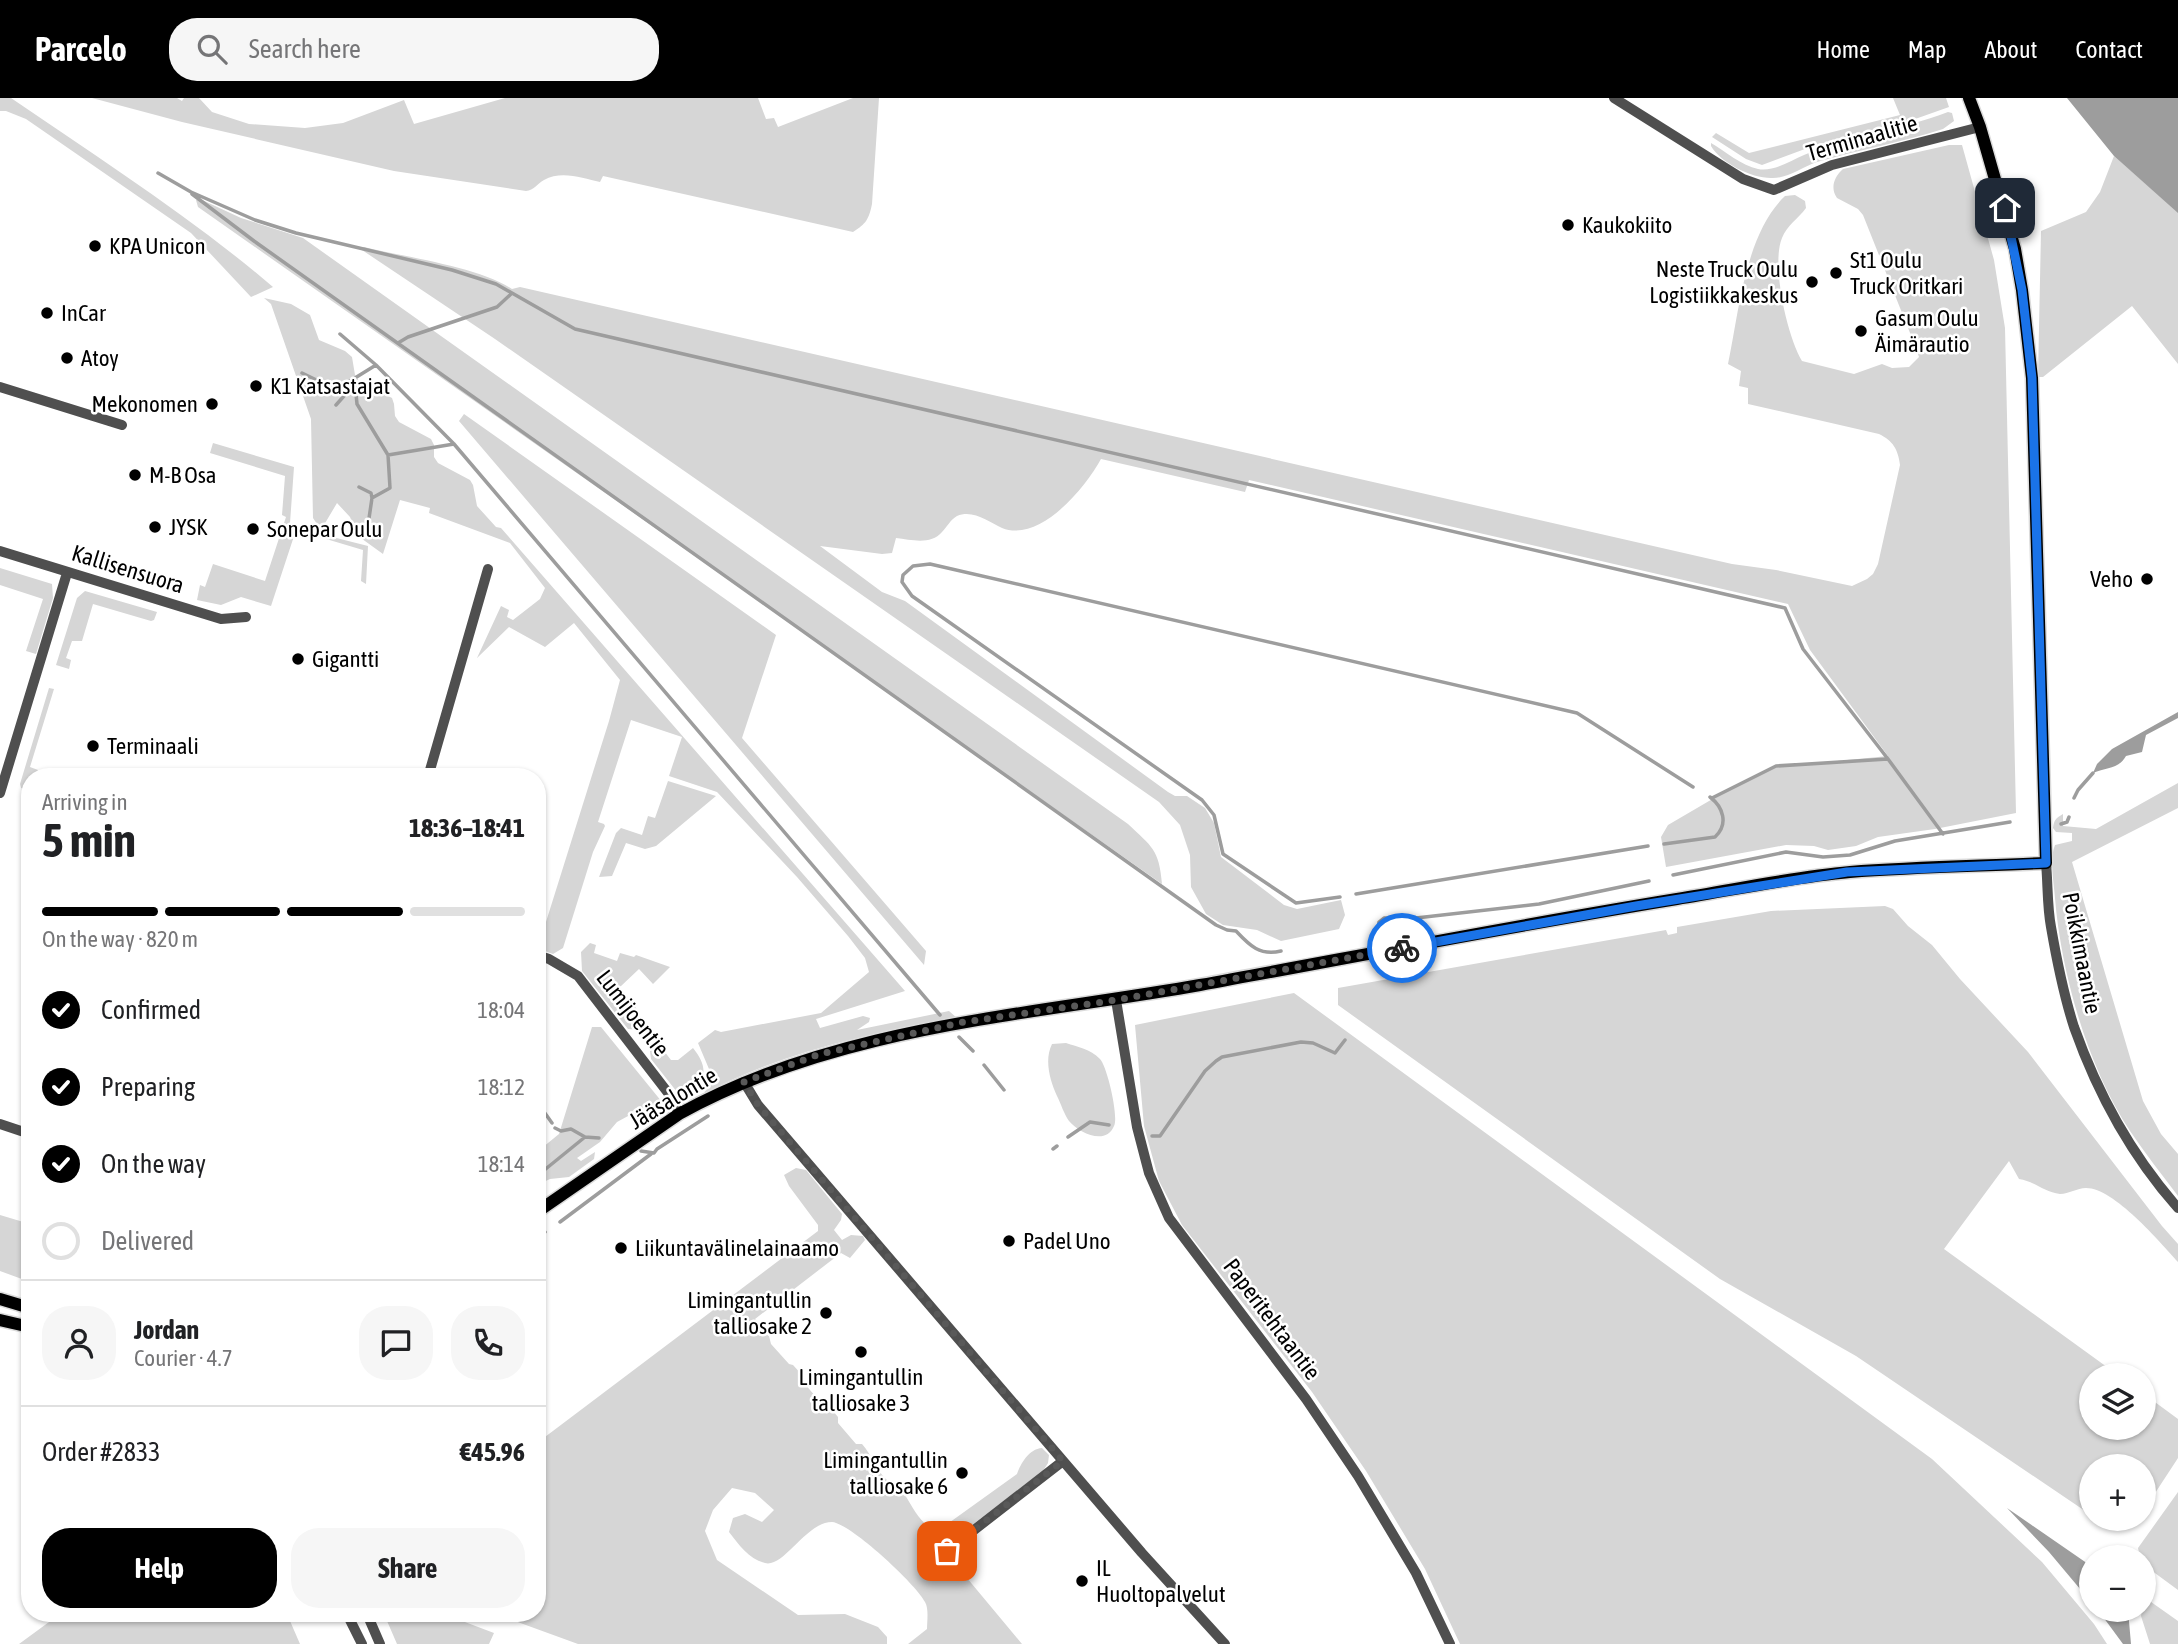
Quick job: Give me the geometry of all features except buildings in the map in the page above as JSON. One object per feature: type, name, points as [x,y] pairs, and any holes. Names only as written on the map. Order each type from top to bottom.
[{"type":"main road","name":"Poikkimaantie","points":[[1969,98],[2015,249],[2032,378],[2046,863]]},
{"type":"main road","name":"Jääsalontie","points":[[546,1206],[680,1114],[744,1082],[820,1054],[964,1022],[1116,1000],[1636,906],[1847,872],[2046,863]]},
{"type":"main road","points":[[0,1299],[21,1305]]},
{"type":"main road","points":[[0,1320],[21,1325]]},
{"type":"street","name":"Terminaalitie","points":[[1614,98],[1743,179],[1774,190],[1832,165],[1980,127]]},
{"type":"street","points":[[0,387],[122,425]]},
{"type":"street","name":"Kallisensuora","points":[[0,551],[222,619],[246,617]]},
{"type":"street","points":[[431,768],[488,569]]},
{"type":"street","points":[[0,793],[67,573]]},
{"type":"street","name":"Poikkimaantie","points":[[2046,863],[2051,925],[2074,1025],[2124,1135],[2159,1186],[2178,1208]]},
{"type":"street","name":"Lumijoentie","points":[[546,958],[578,976],[672,1098],[680,1114]]},
{"type":"street","name":"Paperitehtaantie","points":[[1116,1000],[1137,1127],[1149,1173],[1169,1218],[1306,1399],[1358,1476],[1416,1573],[1450,1644]]},
{"type":"street","points":[[744,1082],[758,1105],[1142,1553],[1225,1644]]},
{"type":"street","points":[[0,1125],[21,1131]]},
{"type":"street","points":[[947,1551],[1063,1461]]},
{"type":"street","points":[[351,1622],[362,1644]]},
{"type":"street","points":[[370,1622],[380,1644]]},
{"type":"shaded area","points":[[0,98],[11,98],[145,189],[273,287],[251,297],[191,233],[26,119],[0,111]]},
{"type":"shaded area","points":[[92,98],[177,98],[182,101],[184,98],[199,98],[212,112],[249,124],[305,128],[343,123],[404,100],[414,124],[505,98],[758,98],[766,119],[774,118],[778,127],[853,98],[879,98],[872,204],[866,221],[853,232],[603,176],[600,182],[572,176],[551,177],[526,191],[394,171],[182,122]]},
{"type":"shaded area","points":[[1893,98],[1946,98],[1949,107],[1813,146],[1762,165],[1746,159],[1712,137],[1716,133],[1749,153],[1900,115]]},
{"type":"shaded area","points":[[2067,98],[2178,98],[2178,213],[2114,156]]},
{"type":"shaded area","points":[[1952,113],[1954,121],[1943,129],[1817,162],[1777,178],[1755,175],[1737,168],[1711,146],[1711,143],[1740,162],[1764,170],[1821,148]]},
{"type":"shaded area","points":[[1949,145],[1962,145],[1994,260],[2005,328],[2016,813],[1878,837],[1856,846],[1828,850],[1814,846],[1786,845],[1666,867],[1661,837],[1668,825],[1721,794],[1776,767],[1888,756],[1810,650],[1788,604],[1249,480],[1245,492],[1101,459],[1073,498],[1046,520],[1031,528],[1017,531],[1002,528],[981,517],[963,514],[955,517],[932,539],[921,541],[896,538],[892,553],[820,546],[882,592],[905,601],[1168,792],[1175,796],[1187,796],[1205,808],[1214,823],[1221,857],[1284,905],[1297,909],[1341,900],[1345,915],[1339,929],[1281,941],[1257,930],[1223,925],[1206,914],[1191,887],[1190,855],[1180,825],[1159,802],[495,339],[359,248],[441,263],[498,281],[512,289],[520,287],[1732,564],[1852,586],[1873,574],[1878,564],[1900,465],[1898,454],[1891,443],[1879,434],[1748,404],[1748,388],[1739,386],[1741,371],[1728,364],[1740,298],[1752,252],[1761,231],[1785,196],[1795,195],[1805,201],[1806,208],[1784,233],[1778,265],[1786,318],[1802,361],[1854,374],[1882,364],[1892,368],[1909,367],[1919,357],[1863,215],[1858,209],[1837,198],[1834,183],[1843,169]]},
{"type":"shaded area","points":[[2114,156],[2178,212],[2178,364],[2132,306],[2043,377],[2038,377],[2041,231],[2086,212],[2100,192]]},
{"type":"shaded area","points":[[200,199],[241,218],[303,238],[1128,824],[1153,850],[1159,863],[1162,884],[198,207],[196,200]]},
{"type":"shaded area","points":[[264,298],[291,304],[310,315],[319,340],[345,351],[352,357],[355,375],[359,381],[392,398],[395,416],[399,422],[431,439],[434,457],[438,463],[470,480],[477,506],[496,527],[501,528],[905,991],[816,1019],[820,1028],[863,1016],[870,1018],[869,1022],[857,1030],[949,1011],[957,1018],[892,1030],[796,1055],[705,1093],[703,1086],[709,1069],[698,1043],[715,1030],[721,1032],[821,1013],[869,972],[865,958],[848,936],[717,792],[669,776],[682,737],[631,720],[598,822],[605,826],[593,852],[563,948],[553,954],[546,951],[546,922],[620,680],[574,623],[545,647],[509,627],[477,658],[501,606],[509,610],[507,617],[513,620],[540,599],[545,588],[510,543],[429,513],[430,508],[400,500],[383,554],[358,536],[350,517],[337,503],[321,530],[313,518],[311,419],[271,304]]},
{"type":"shaded area","points":[[464,414],[776,635],[742,738],[926,951],[924,965],[459,421]]},
{"type":"shaded area","points":[[213,443],[294,467],[290,523],[297,528],[368,546],[366,584],[361,581],[363,550],[296,530],[271,606],[241,597],[221,605],[197,600],[200,585],[205,587],[213,564],[265,581],[286,517],[282,515],[285,476],[210,453]]},
{"type":"shaded area","points":[[0,568],[52,584],[53,598],[36,654],[26,651],[43,599],[0,585]]},
{"type":"shaded area","points":[[85,591],[157,612],[151,621],[93,604],[82,641],[72,641],[66,658],[71,660],[69,669],[56,665],[77,598]]},
{"type":"shaded area","points":[[49,688],[54,689],[30,767],[33,768],[25,768]]},
{"type":"shaded area","points":[[2178,712],[2178,718],[2146,735],[2142,752],[2126,756],[2115,766],[2093,773],[2097,764],[2112,749]]},
{"type":"shaded area","points":[[668,781],[716,796],[656,846],[645,849],[626,843],[612,876],[599,877],[616,833],[621,828],[642,835],[648,816],[655,818]]},
{"type":"shaded area","points":[[2178,783],[2178,808],[2072,862],[2143,1101],[2161,1134],[2178,1154],[2178,1196],[2130,1131],[2101,1079],[2089,1049],[2063,957],[2052,864],[2055,845],[2072,841],[2072,833],[2056,832],[2053,828],[2061,815],[2063,814],[2063,826],[2096,829]]},
{"type":"shaded area","points":[[1885,906],[1893,909],[1908,926],[1932,945],[2028,1052],[2178,1244],[2178,1262],[2136,1218],[2110,1197],[2086,1188],[2063,1194],[2049,1191],[2019,1179],[2009,1161],[1944,1249],[2101,1363],[2079,1363],[2079,1440],[2156,1440],[2156,1403],[2178,1419],[2178,1458],[2156,1492],[2156,1454],[2079,1454],[2079,1507],[1856,1356],[1720,1279],[1338,1005],[1338,988],[1666,930],[1668,935],[1677,933],[1677,927],[1771,911]]},
{"type":"shaded area","points":[[590,943],[596,945],[594,953],[617,961],[620,953],[634,957],[636,955],[670,967],[653,984],[639,969],[620,987],[639,1013],[641,1030],[628,1029],[582,971],[581,952]]},
{"type":"shaded area","points":[[1294,993],[1932,1459],[2042,1562],[2079,1606],[2079,1622],[2092,1622],[2107,1644],[1460,1644],[1425,1569],[1366,1471],[1312,1392],[1182,1225],[1159,1181],[1144,1126],[1135,1025]]},
{"type":"shaded area","points":[[592,1027],[601,1027],[662,1102],[641,1109],[617,1122],[600,1142],[577,1158],[581,1161],[595,1152],[594,1159],[569,1177],[546,1181],[546,1145],[559,1134]]},
{"type":"shaded area","points":[[1066,1043],[1092,1053],[1100,1059],[1106,1071],[1112,1092],[1115,1121],[1110,1132],[1105,1135],[1092,1135],[1073,1125],[1054,1090],[1048,1057],[1052,1044]]},
{"type":"shaded area","points":[[657,1045],[671,1060],[678,1060],[693,1048],[702,1063],[703,1076],[700,1082],[687,1090],[677,1092],[651,1059],[650,1051]]},
{"type":"shaded area","points":[[796,1168],[806,1170],[842,1214],[834,1230],[842,1240],[851,1235],[863,1236],[865,1240],[850,1258],[841,1253],[755,1319],[769,1336],[771,1344],[803,1376],[804,1383],[822,1404],[828,1405],[838,1417],[838,1423],[856,1444],[862,1444],[880,1473],[903,1493],[923,1521],[939,1530],[1017,1474],[1023,1461],[1033,1451],[1042,1448],[1049,1455],[1043,1471],[942,1548],[1022,1644],[908,1644],[927,1629],[926,1605],[910,1582],[882,1556],[853,1533],[832,1522],[813,1529],[780,1559],[772,1563],[759,1561],[745,1551],[729,1532],[733,1518],[745,1514],[762,1522],[774,1510],[755,1493],[732,1488],[713,1510],[705,1531],[717,1560],[798,1615],[845,1614],[878,1627],[887,1637],[887,1644],[578,1644],[518,1622],[546,1622],[546,1436],[818,1231],[818,1225],[784,1175]]},
{"type":"shaded area","points":[[0,1215],[21,1221],[21,1279],[0,1271]]},
{"type":"shaded area","points":[[2178,1492],[2178,1590],[2156,1574],[2156,1545],[2140,1545],[2150,1531],[2156,1531],[2156,1523]]},
{"type":"shaded area","points":[[2007,1508],[2079,1558],[2079,1588]]},
{"type":"shaded area","points":[[2156,1605],[2178,1621],[2178,1644],[2150,1644],[2143,1622],[2156,1622]]},
{"type":"shaded area","points":[[49,1622],[290,1622],[300,1644],[19,1644]]},
{"type":"shaded area","points":[[387,1622],[465,1622],[494,1633],[489,1644],[397,1644]]},
{"type":"shaded area","points":[[2107,1622],[2129,1622],[2131,1644],[2123,1644]]},
{"type":"waterway","points":[[158,173],[191,192],[255,220],[296,233],[452,270],[496,284],[575,329],[1785,608],[1803,649],[1888,759]]},
{"type":"waterway","points":[[192,194],[254,241],[1216,925],[1236,931],[1261,951],[1281,951]]},
{"type":"waterway","points":[[398,343],[408,337],[497,307],[511,294]]},
{"type":"waterway","points":[[340,334],[376,365],[454,444],[940,1015]]},
{"type":"waterway","points":[[339,391],[342,386],[376,365]]},
{"type":"waterway","points":[[302,373],[339,391],[344,396],[336,405]]},
{"type":"waterway","points":[[350,381],[357,404],[388,455],[390,488],[372,498]]},
{"type":"waterway","points":[[388,455],[454,444]]},
{"type":"waterway","points":[[359,487],[371,493],[372,498],[367,532]]},
{"type":"waterway","points":[[1340,897],[1296,903],[1223,854],[1214,815],[1202,800],[912,596],[902,582],[903,575],[913,566],[930,564],[1577,713],[1693,787]]},
{"type":"waterway","points":[[1712,798],[1776,766],[1888,759],[1943,834]]},
{"type":"waterway","points":[[2074,798],[2093,773]]},
{"type":"waterway","points":[[1664,844],[1715,837],[1722,827],[1723,816],[1710,797]]},
{"type":"waterway","points":[[2061,824],[2067,822],[2069,817]]},
{"type":"waterway","points":[[1673,875],[1786,852],[1823,857],[1850,855],[1895,841],[2010,822]]},
{"type":"waterway","points":[[1356,894],[1648,846]]},
{"type":"waterway","points":[[1378,934],[1379,922],[1384,918],[1416,918],[1539,904],[1649,881]]},
{"type":"waterway","points":[[959,1037],[973,1051]]},
{"type":"waterway","points":[[1152,1136],[1160,1136],[1205,1071],[1222,1057],[1301,1042],[1313,1043],[1335,1053],[1345,1040]]},
{"type":"waterway","points":[[984,1065],[1004,1090]]},
{"type":"waterway","points":[[546,1115],[552,1123]]},
{"type":"waterway","points":[[641,1151],[654,1153],[708,1116]]},
{"type":"waterway","points":[[1068,1137],[1090,1122],[1109,1125]]},
{"type":"waterway","points":[[555,1128],[561,1131],[571,1129],[585,1137],[599,1138]]},
{"type":"waterway","points":[[546,1169],[585,1137]]},
{"type":"waterway","points":[[1053,1149],[1057,1146]]},
{"type":"waterway","points":[[560,1222],[651,1154]]},
{"type":"way so far","points":[[947,1551],[1063,1461],[758,1105],[744,1082],[820,1054],[964,1022],[1116,1000],[1402,948]]},
{"type":"place","name":"Kaukokiito","points":[[1568,225]]},
{"type":"place","name":"KPA Unicon","points":[[95,246]]},
{"type":"place","name":"St1 Oulu Truck Oritkari","points":[[1836,273]]},
{"type":"place","name":"Neste Truck Oulu Logistiikkakeskus","points":[[1812,282]]},
{"type":"place","name":"InCar","points":[[47,313]]},
{"type":"place","name":"Gasum Oulu Äimärautio","points":[[1861,331]]},
{"type":"place","name":"Atoy","points":[[67,358]]},
{"type":"place","name":"K1 Katsastajat","points":[[256,386]]},
{"type":"place","name":"Mekonomen","points":[[212,404]]},
{"type":"place","name":"M-B Osa","points":[[135,475]]},
{"type":"place","name":"JYSK","points":[[155,527]]},
{"type":"place","name":"Sonepar Oulu","points":[[253,529]]},
{"type":"place","name":"Veho","points":[[2147,579]]},
{"type":"place","name":"Gigantti","points":[[298,659]]},
{"type":"place","name":"Terminaali","points":[[93,746]]},
{"type":"place","name":"Padel Uno","points":[[1009,1241]]},
{"type":"place","name":"Liikuntavälinelainaamo","points":[[621,1248]]},
{"type":"place","name":"Limingantullin talliosake 2","points":[[826,1313]]},
{"type":"place","name":"Limingantullin talliosake 3","points":[[861,1352]]},
{"type":"place","name":"Limingantullin talliosake 6","points":[[962,1473]]},
{"type":"place","name":"IL Huoltopalvelut","points":[[1082,1581]]},
{"type":"route","points":[[1402,948],[1847,872],[2046,863],[2032,378],[2022,290],[2005,208]]}]
